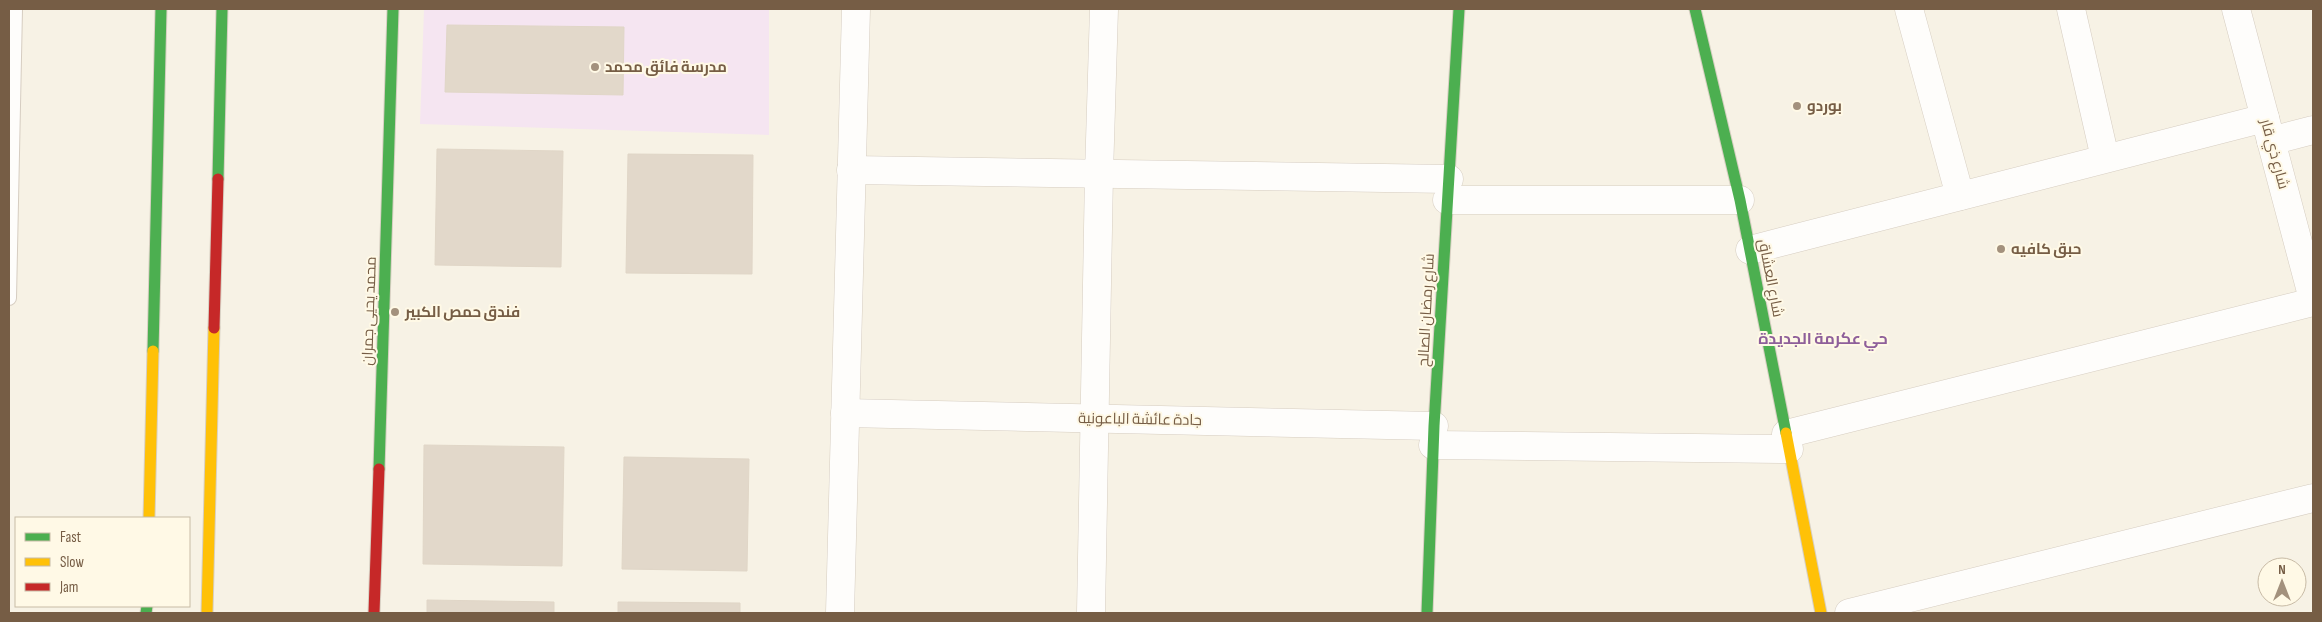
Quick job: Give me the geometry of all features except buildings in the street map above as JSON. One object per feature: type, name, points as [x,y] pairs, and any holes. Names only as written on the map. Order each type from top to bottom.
[{"type":"main road","points":[[149,517],[161,9]]},
{"type":"main road","points":[[207,613],[222,9]]},
{"type":"main road","name":"محمد يحيى جمران","points":[[374,613],[393,9]]},
{"type":"main road","name":"شارع رمضان الصالح","points":[[1427,613],[1434,435],[1459,9]]},
{"type":"main road","name":"شارع العشاق","points":[[1695,9],[1740,200],[1821,613]]},
{"type":"street","points":[[840,613],[856,9]]},
{"type":"street","points":[[1091,613],[1104,9]]},
{"type":"street","points":[[1909,9],[1960,196]]},
{"type":"street","points":[[2071,9],[2105,158]]},
{"type":"street","name":"شارع ذي قار","points":[[2236,9],[2313,300]]},
{"type":"street","points":[[1750,250],[2105,158],[2268,130],[2313,130]]},
{"type":"street","points":[[851,170],[1099,174],[1740,200]]},
{"type":"street","name":"جادة عائشة الباعونية","points":[[845,412],[1094,418],[1434,435],[1788,441],[2313,300]]},
{"type":"street","points":[[1849,613],[2313,498]]},
{"type":"lane","points":[[9,298],[15,9]]},
{"type":"shaded area","name":"مدرسة فائق محمد","points":[[424,9],[769,9],[769,135],[420,124]]},
{"type":"traffic: fast","points":[[153,351],[161,9]]},
{"type":"traffic: fast","points":[[218,179],[222,9]]},
{"type":"traffic: fast","points":[[379,469],[393,9]]},
{"type":"traffic: fast","points":[[1427,613],[1434,426],[1459,9]]},
{"type":"traffic: fast","points":[[1695,9],[1740,200],[1786,433]]},
{"type":"traffic: fast","points":[[146,613],[147,607]]},
{"type":"traffic: slow","points":[[207,613],[214,328]]},
{"type":"traffic: slow","points":[[149,517],[153,351]]},
{"type":"traffic: slow","points":[[1786,433],[1821,613]]},
{"type":"traffic: jam","points":[[214,328],[218,179]]},
{"type":"traffic: jam","points":[[374,613],[379,469]]},
{"type":"place","name":"مدرسة فائق محمد","points":[[595,67]]},
{"type":"place","name":"بوردو","points":[[1797,106]]},
{"type":"place","name":"حبق كافيه","points":[[2001,249]]},
{"type":"place","name":"فندق حمص الكبير","points":[[395,312]]},
{"type":"district","name":"حي عكرمة الجديدة","points":[[1823,338]]}]
